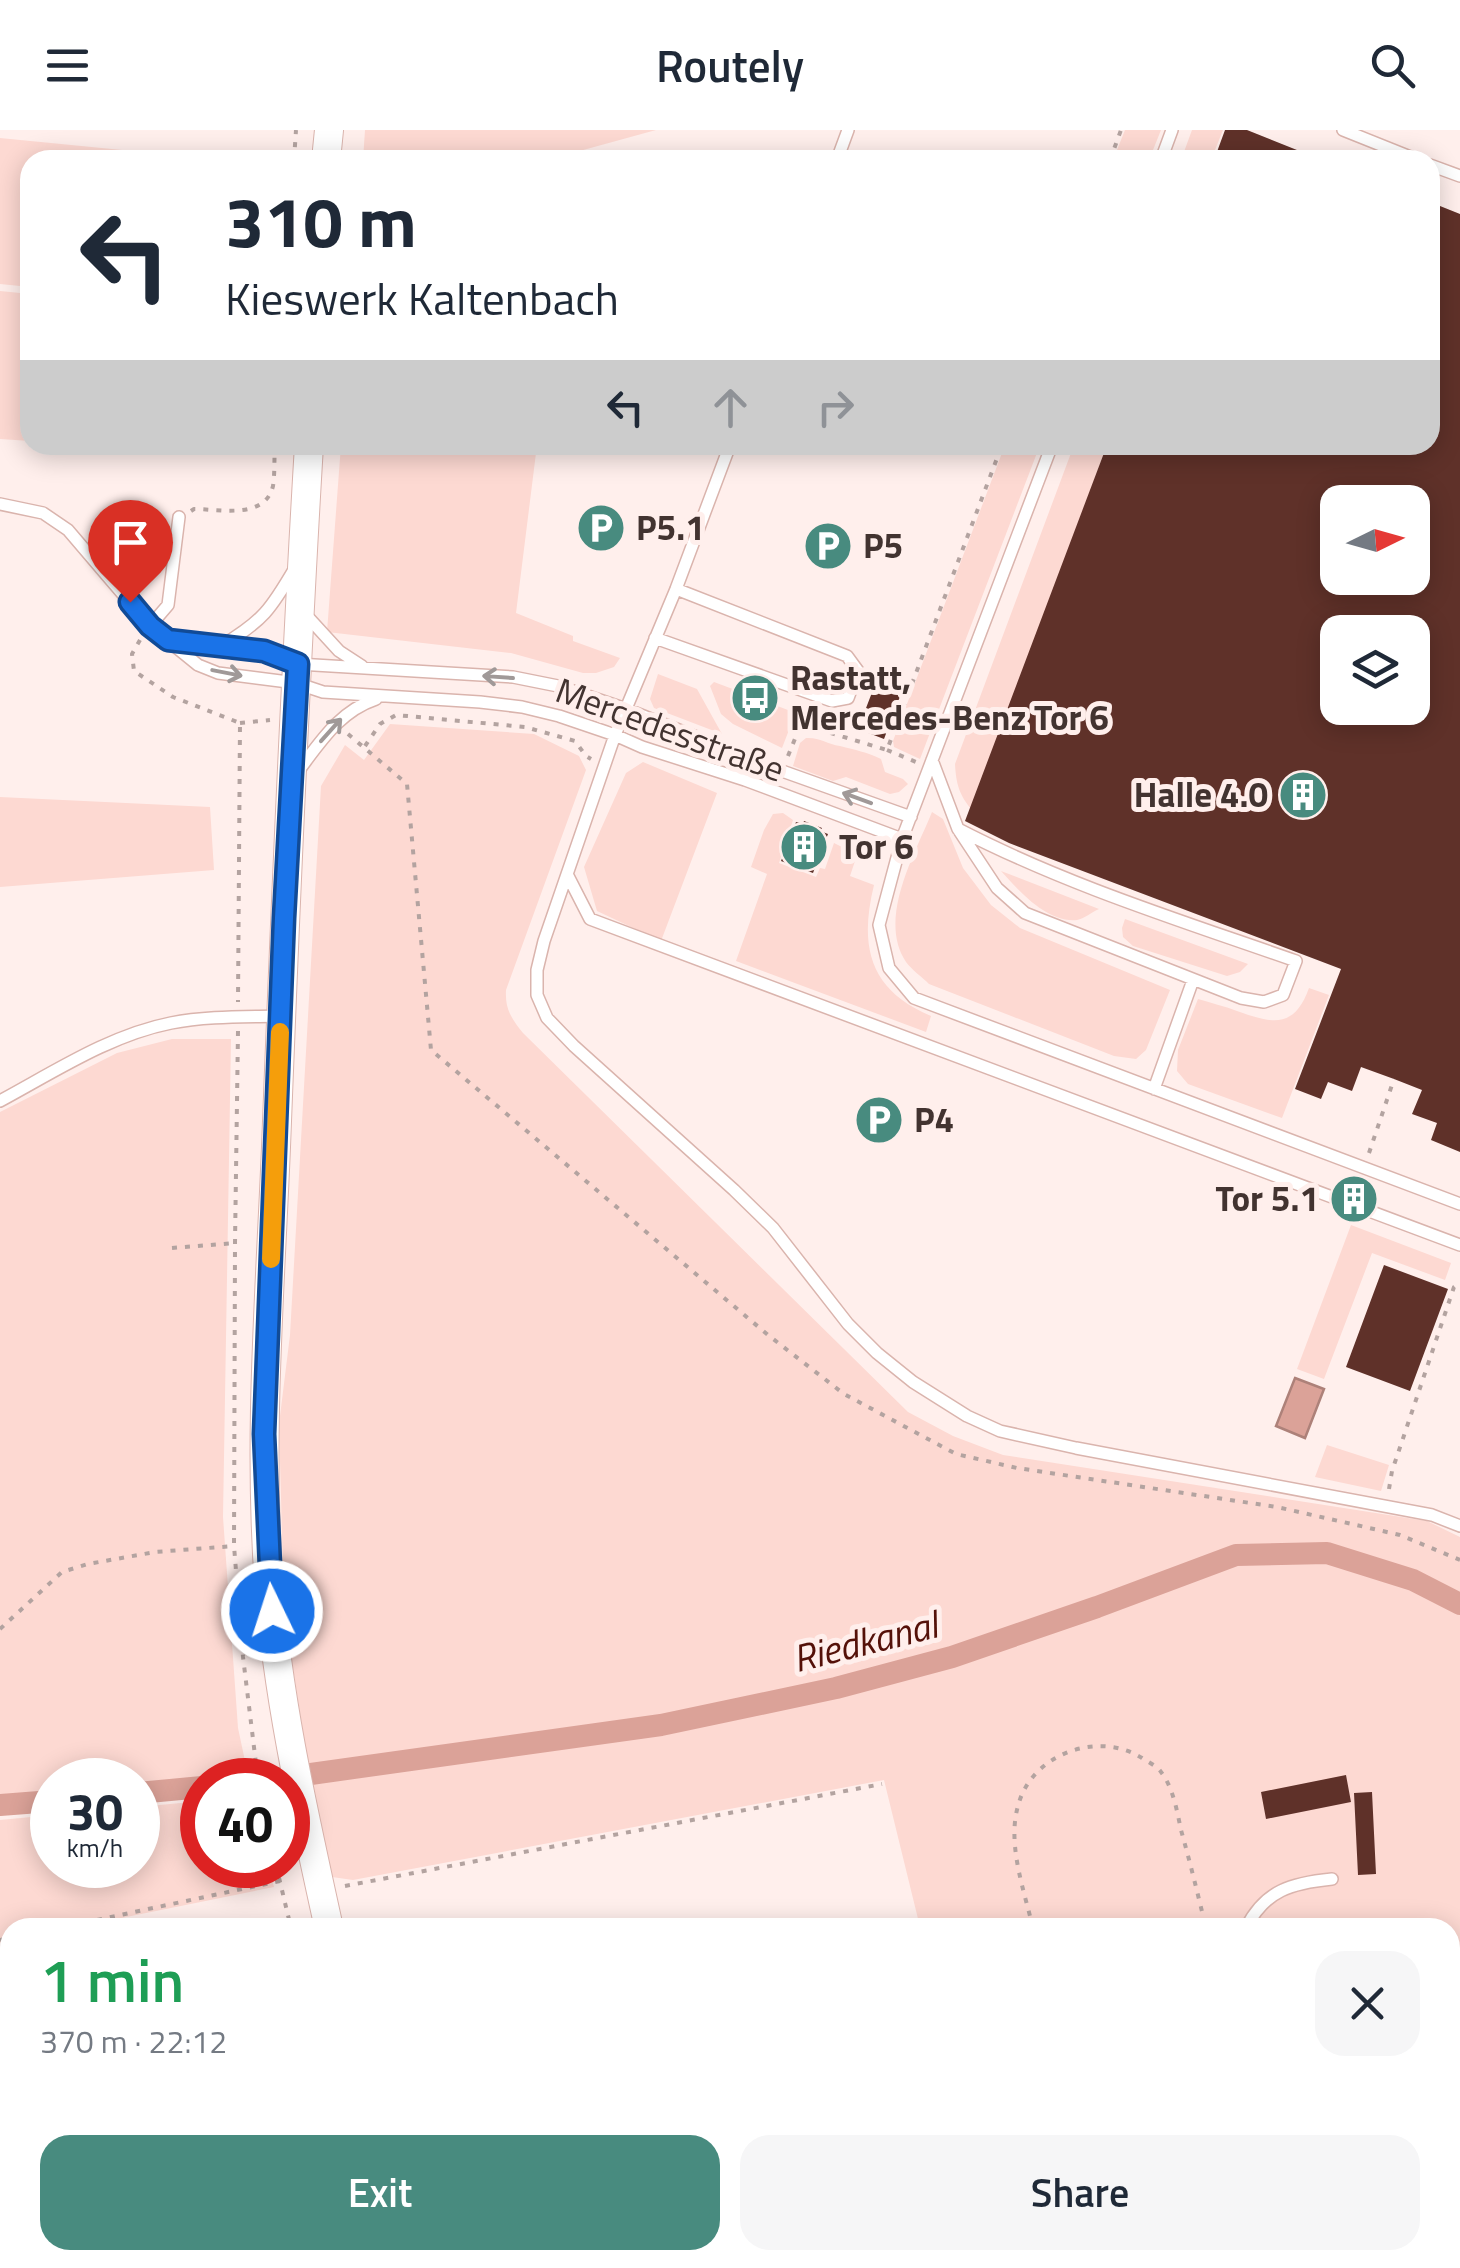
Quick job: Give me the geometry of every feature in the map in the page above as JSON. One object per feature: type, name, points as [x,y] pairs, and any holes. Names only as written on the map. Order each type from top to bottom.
[{"type":"street","points":[[308,455],[264,1434],[269,1584],[278,1664],[301,1800],[327,1918]]},
{"type":"lane","points":[[1343,130],[1393,150]]},
{"type":"lane","points":[[726,455],[615,735],[544,942],[536,995],[547,1018],[773,1228],[848,1324],[902,1374],[967,1416],[1000,1431],[1076,1448],[1432,1515],[1460,1526]]},
{"type":"lane","points":[[1048,455],[902,839],[878,925],[888,968],[914,998],[1460,1204]]},
{"type":"lane","points":[[0,504],[43,513],[68,530],[150,626],[198,665],[218,673],[297,673]]},
{"type":"lane","points":[[150,626],[168,605],[180,517]]},
{"type":"lane","points":[[221,646],[260,620],[302,555]]},
{"type":"lane","points":[[655,638],[832,701],[848,698],[858,671],[847,656],[676,589]]},
{"type":"lane","points":[[300,608],[339,651],[366,668]]},
{"type":"lane","points":[[168,640],[264,651],[297,673]]},
{"type":"lane","name":"Mercedesstraße","points":[[297,673],[366,668],[513,677],[558,686],[911,817]]},
{"type":"lane","name":"Mercedesstraße","points":[[297,673],[324,692],[522,707],[559,716],[902,839]]},
{"type":"lane","points":[[291,781],[335,724],[351,711],[385,696]]},
{"type":"lane","points":[[932,760],[958,830],[997,888],[1024,913],[1241,998],[1264,1002],[1283,995],[1296,961],[1073,883],[958,830]]},
{"type":"lane","points":[[568,876],[590,920],[1460,1245]]},
{"type":"lane","points":[[1154,1089],[1193,980]]},
{"type":"lane","points":[[0,1101],[114,1041],[168,1024],[281,1016]]},
{"type":"lane","points":[[1251,1918],[1281,1889],[1332,1879]]},
{"type":"path","points":[[180,517],[194,509],[250,510],[267,500],[272,488],[274,455]]},
{"type":"path","points":[[887,750],[998,455]]},
{"type":"path","points":[[150,626],[132,654],[134,671],[173,697],[240,723],[234,1546],[255,1758]]},
{"type":"path","points":[[365,746],[380,724],[396,715],[524,727],[575,741],[586,756],[605,765]]},
{"type":"path","points":[[782,771],[801,724],[905,757]]},
{"type":"path","points":[[1364,1168],[1394,1079]]},
{"type":"path","points":[[172,1248],[235,1243]]},
{"type":"path","points":[[1381,1530],[1402,1440],[1454,1287],[1460,1282]]},
{"type":"path","points":[[0,1628],[62,1572],[155,1552],[234,1546]]},
{"type":"path","points":[[1031,1918],[1016,1841],[1016,1809],[1026,1781],[1050,1761],[1076,1748],[1108,1745],[1137,1755],[1160,1770],[1173,1796],[1204,1918]]},
{"type":"path","points":[[321,1891],[882,1784]]},
{"type":"path","points":[[105,1918],[247,1888]]},
{"type":"path","points":[[281,1888],[288,1918]]},
{"type":"shaded area","points":[[365,130],[656,130],[583,150],[364,150]]},
{"type":"shaded area","points":[[1125,130],[1161,130],[1153,150],[1117,150]]},
{"type":"shaded area","points":[[1192,130],[1223,130],[1215,150],[1185,150]]},
{"type":"shaded area","points":[[0,138],[122,150],[20,150],[20,286],[0,284]]},
{"type":"shaded area","points":[[0,291],[20,293],[20,440],[0,439]]},
{"type":"shaded area","points":[[340,455],[536,455],[516,613],[573,636],[573,641],[620,658],[614,667],[583,673],[511,653],[327,632]]},
{"type":"shaded area","points":[[1001,455],[1036,455],[920,759],[894,747],[893,741]]},
{"type":"shaded area","points":[[1070,455],[1103,455],[972,810],[959,788],[955,764]]},
{"type":"shaded area","points":[[658,674],[697,689],[722,734],[654,708],[650,699]]},
{"type":"shaded area","points":[[714,682],[738,691],[736,700],[767,713],[772,704],[788,710],[794,717],[782,748],[721,714],[710,686]]},
{"type":"shaded area","points":[[818,715],[853,719],[848,732],[820,724]]},
{"type":"shaded area","points":[[390,724],[534,734],[579,756],[586,770],[506,990],[515,1023],[908,1412],[953,1436],[1003,1455],[1427,1521],[1460,1537],[1460,1918],[918,1918],[884,1780],[353,1880],[332,1877],[306,1752],[284,1609],[279,1424],[290,1335],[321,786],[345,745],[364,760]]},
{"type":"shaded area","points":[[649,730],[714,753],[717,758],[712,761],[650,737],[646,735]]},
{"type":"shaded area","points":[[806,738],[881,759],[885,772],[908,784],[890,794],[846,777],[833,781],[793,766],[800,743]]},
{"type":"shaded area","points":[[643,762],[717,793],[661,941],[597,911],[584,867],[626,773]]},
{"type":"shaded area","points":[[0,797],[210,807],[214,870],[0,887]]},
{"type":"shaded area","points":[[932,812],[943,819],[963,868],[991,905],[1020,928],[1170,990],[1146,1050],[1136,1059],[1114,1056],[929,984],[908,965],[898,945],[897,907]]},
{"type":"shaded area","points":[[783,813],[793,820],[779,863],[816,877],[820,868],[825,869],[834,843],[842,847],[846,840],[854,845],[858,852],[850,876],[874,885],[868,928],[874,964],[894,993],[931,1016],[926,1032],[736,961],[767,874],[751,867],[773,814]]},
{"type":"shaded area","points":[[1001,871],[1099,909],[1077,920],[1055,916],[1034,904]]},
{"type":"shaded area","points":[[1125,919],[1248,964],[1227,976],[1133,946],[1123,937]]},
{"type":"shaded area","points":[[1309,988],[1329,995],[1282,1118],[1188,1084],[1177,1071],[1178,1050],[1198,999],[1260,1018],[1280,1020],[1296,1011]]},
{"type":"shaded area","points":[[172,1039],[231,1039],[223,1517],[238,1728],[244,1758],[180,1758],[180,1781],[160,1782],[160,1758],[30,1758],[30,1794],[0,1797],[0,1112],[117,1053]]},
{"type":"shaded area","points":[[1351,1225],[1451,1263],[1445,1280],[1372,1253],[1324,1379],[1297,1369]]},
{"type":"shaded area","points":[[1295,1378],[1324,1389],[1305,1438],[1276,1426]]},
{"type":"shaded area","points":[[1327,1445],[1389,1465],[1381,1491],[1315,1477]]},
{"type":"shaded area","points":[[180,1803],[180,1888],[269,1888],[121,1918],[0,1918],[0,1820],[30,1817],[30,1888],[160,1888],[160,1805]]},
{"type":"building","points":[[1225,130],[1247,130],[1297,150],[1218,150]]},
{"type":"building","name":"Halle 4.0","points":[[1440,206],[1460,214],[1460,1152],[1431,1140],[1437,1123],[1412,1114],[1422,1090],[1394,1079],[1361,1067],[1352,1091],[1328,1082],[1321,1099],[1295,1089],[1341,969],[1009,843],[965,821],[1103,455],[1440,455]]},
{"type":"building","points":[[876,682],[902,691],[884,739],[858,729]]},
{"type":"building","name":"Tor 6","points":[[804,821],[828,834],[813,873],[781,861],[796,822]]},
{"type":"building","points":[[1384,1265],[1448,1289],[1410,1391],[1346,1367]]},
{"type":"building","points":[[1346,1775],[1351,1802],[1266,1819],[1261,1792]]},
{"type":"building","points":[[1372,1792],[1376,1874],[1358,1875],[1354,1793]]},
{"type":"waterway","name":"Riedkanal","points":[[310,1774],[661,1725],[836,1688],[952,1657],[1236,1555],[1327,1553],[1413,1580],[1460,1604]]},
{"type":"waterway","name":"Riedkanal","points":[[160,1791],[180,1789]]},
{"type":"waterway","name":"Riedkanal","points":[[0,1805],[30,1803]]},
{"type":"slow traffic","points":[[271,1259],[280,1032]]},
{"type":"place","name":"P5.1","points":[[601,528]]},
{"type":"place","name":"P5","points":[[828,546]]},
{"type":"place","name":"Rastatt, Mercedes-Benz Tor 6","points":[[755,698]]},
{"type":"place","name":"Halle 4.0","points":[[1303,795]]},
{"type":"place","name":"Tor 6","points":[[804,847]]},
{"type":"place","name":"P4","points":[[879,1120]]},
{"type":"place","name":"Tor 5.1","points":[[1354,1199]]},
{"type":"route","points":[[130,602],[168,640],[264,651],[298,664],[264,1434],[272,1611]]}]
